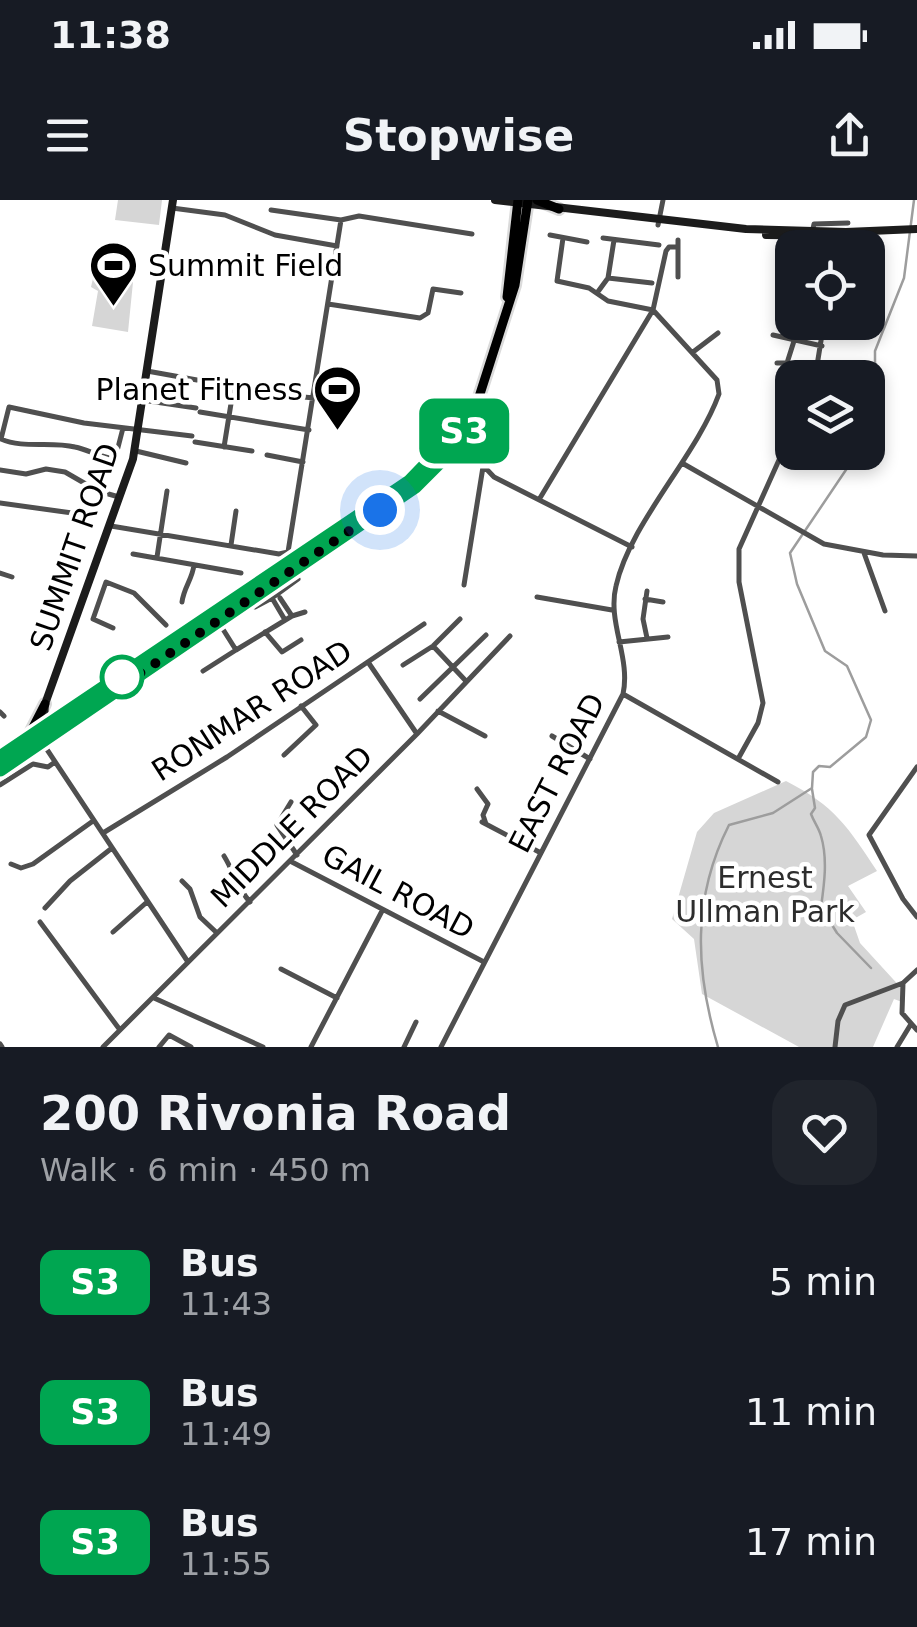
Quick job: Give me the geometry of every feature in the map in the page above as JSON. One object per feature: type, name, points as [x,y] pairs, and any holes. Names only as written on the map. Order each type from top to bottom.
[{"type":"main road","points":[[494,200],[659,222],[775,231]]},
{"type":"main road","points":[[0,758],[215,618],[410,482],[444,453],[459,434],[484,385],[502,326],[526,202]]},
{"type":"main road","name":"SUMMIT ROAD","points":[[42,742],[45,704],[134,451],[172,204]]},
{"type":"main road","points":[[885,230],[917,230]]},
{"type":"main road","points":[[444,453],[462,450],[480,463]]},
{"type":"main road","points":[[0,769],[135,672]]},
{"type":"main road","points":[[45,704],[48,713],[61,718]]},
{"type":"main road","points":[[17,748],[34,730],[45,704]]},
{"type":"street","points":[[659,222],[663,200]]},
{"type":"street","points":[[172,204],[225,215],[275,235],[338,246]]},
{"type":"street","points":[[270,210],[341,220],[354,216],[472,234]]},
{"type":"street","points":[[98,514],[109,522],[160,534],[278,554],[288,552],[341,220]]},
{"type":"street","points":[[813,230],[816,223],[848,223]]},
{"type":"street","points":[[550,236],[587,242]]},
{"type":"street","points":[[563,238],[557,281],[583,286],[608,301],[653,310]]},
{"type":"street","points":[[603,238],[659,245]]},
{"type":"street","points":[[597,293],[608,278],[614,240]]},
{"type":"street","points":[[540,498],[653,310],[666,251],[678,243],[678,276]]},
{"type":"street","points":[[608,278],[652,283]]},
{"type":"street","points":[[328,304],[420,318],[428,314],[433,290],[461,293]]},
{"type":"street","name":"EAST ROAD","points":[[441,1047],[623,694],[624,672],[614,610],[616,586],[632,547],[719,394],[717,380],[653,310]]},
{"type":"street","points":[[694,352],[718,333]]},
{"type":"street","points":[[788,360],[794,340],[822,346]]},
{"type":"street","points":[[818,360],[822,340]]},
{"type":"street","points":[[147,371],[197,380]]},
{"type":"street","points":[[205,381],[262,389]]},
{"type":"street","points":[[224,446],[234,385]]},
{"type":"street","points":[[282,395],[314,398]]},
{"type":"street","points":[[142,400],[309,430]]},
{"type":"street","points":[[123,428],[114,459],[94,456],[75,447],[1,439],[8,407],[252,451]]},
{"type":"street","points":[[459,434],[480,463],[499,480],[632,547]]},
{"type":"street","points":[[134,451],[186,463]]},
{"type":"street","points":[[267,455],[304,462]]},
{"type":"street","points":[[464,585],[480,463]]},
{"type":"street","points":[[682,463],[830,546],[917,556]]},
{"type":"street","points":[[738,759],[763,707],[738,582],[740,543],[775,468]]},
{"type":"street","points":[[0,470],[26,474],[46,469],[65,472],[118,498]]},
{"type":"street","points":[[157,558],[167,491]]},
{"type":"street","points":[[98,514],[104,494]]},
{"type":"street","points":[[0,503],[98,514]]},
{"type":"street","points":[[231,545],[236,511]]},
{"type":"street","points":[[864,552],[886,611]]},
{"type":"street","points":[[134,554],[242,573]]},
{"type":"street","points":[[182,602],[194,564]]},
{"type":"street","points":[[0,573],[12,577]]},
{"type":"street","points":[[255,607],[298,578]]},
{"type":"street","points":[[113,628],[93,621],[104,583],[108,582],[134,593],[166,625]]},
{"type":"street","points":[[646,590],[647,638]]},
{"type":"street","points":[[537,596],[614,610]]},
{"type":"street","points":[[272,598],[285,620]]},
{"type":"street","points":[[280,598],[292,616]]},
{"type":"street","points":[[82,599],[97,604]]},
{"type":"street","points":[[646,599],[663,602]]},
{"type":"street","points":[[204,671],[285,620],[305,612]]},
{"type":"street","points":[[215,618],[236,650]]},
{"type":"street","points":[[403,665],[433,646],[460,619]]},
{"type":"street","name":"RONMAR ROAD","points":[[103,833],[227,757],[424,624]]},
{"type":"street","points":[[265,632],[282,652],[300,640]]},
{"type":"street","points":[[420,698],[486,634]]},
{"type":"street","name":"MIDDLE ROAD","points":[[103,1047],[510,636]]},
{"type":"street","points":[[619,642],[668,636]]},
{"type":"street","points":[[433,646],[465,681]]},
{"type":"street","points":[[367,662],[417,734]]},
{"type":"street","points":[[623,694],[778,782]]},
{"type":"street","points":[[284,756],[316,725],[302,706]]},
{"type":"street","points":[[438,710],[484,736]]},
{"type":"street","points":[[552,736],[590,759]]},
{"type":"street","points":[[42,742],[188,962]]},
{"type":"street","points":[[0,785],[33,764],[48,768],[55,762]]},
{"type":"street","points":[[916,772],[869,834],[903,899],[917,917]]},
{"type":"street","points":[[478,789],[488,804],[484,823],[541,852]]},
{"type":"street","points":[[291,802],[277,825],[297,855]]},
{"type":"street","points":[[11,864],[22,868],[33,864],[94,820]]},
{"type":"street","points":[[45,908],[65,886],[112,848]]},
{"type":"street","points":[[224,856],[239,880],[239,890],[250,902]]},
{"type":"street","name":"GAIL ROAD","points":[[290,862],[484,962]]},
{"type":"street","points":[[182,881],[190,889],[200,917],[218,933]]},
{"type":"street","points":[[113,932],[147,902]]},
{"type":"street","points":[[311,1047],[382,910]]},
{"type":"street","points":[[40,922],[120,1030]]},
{"type":"street","points":[[281,968],[337,998]]},
{"type":"street","points":[[835,1047],[838,1020],[846,1006],[903,982],[917,970]]},
{"type":"street","points":[[897,1047],[914,1027],[902,1012],[903,982]]},
{"type":"street","points":[[154,998],[262,1047]]},
{"type":"street","points":[[404,1047],[416,1022]]},
{"type":"street","points":[[159,1047],[169,1035],[191,1047]]},
{"type":"green space","points":[[118,200],[162,200],[159,225],[115,220]]},
{"type":"green space","name":"Summit Field","points":[[95,270],[128,276],[133,282],[128,332],[92,326],[98,291],[91,287]]},
{"type":"green space","name":"Ernest Ullman Park","points":[[786,781],[817,799],[839,819],[877,871],[848,886],[866,912],[852,920],[860,943],[903,990],[902,1002],[894,999],[873,1047],[799,1047],[702,994],[694,939],[672,919],[697,832],[714,813]]},
{"type":"waterway","points":[[875,360],[875,351],[904,278],[914,200]]},
{"type":"waterway","points":[[718,1047],[705,990],[701,934],[708,880],[729,825],[773,813],[812,788],[813,772],[819,766],[830,767],[866,737],[871,720],[847,666],[825,651],[797,584],[790,553],[846,470]]},
{"type":"waterway","points":[[812,789],[815,808],[811,814],[824,854],[821,907],[837,933],[871,968]]},
{"type":"bus line","name":"S3","points":[[0,758],[410,482],[464,426],[455,446],[415,486],[0,769]]},
{"type":"place","name":"Summit Field","points":[[113,308]]},
{"type":"place","name":"Planet Fitness","points":[[338,432]]},
{"type":"route","points":[[122,677],[115,681],[130,672],[141,673],[380,510]]}]
